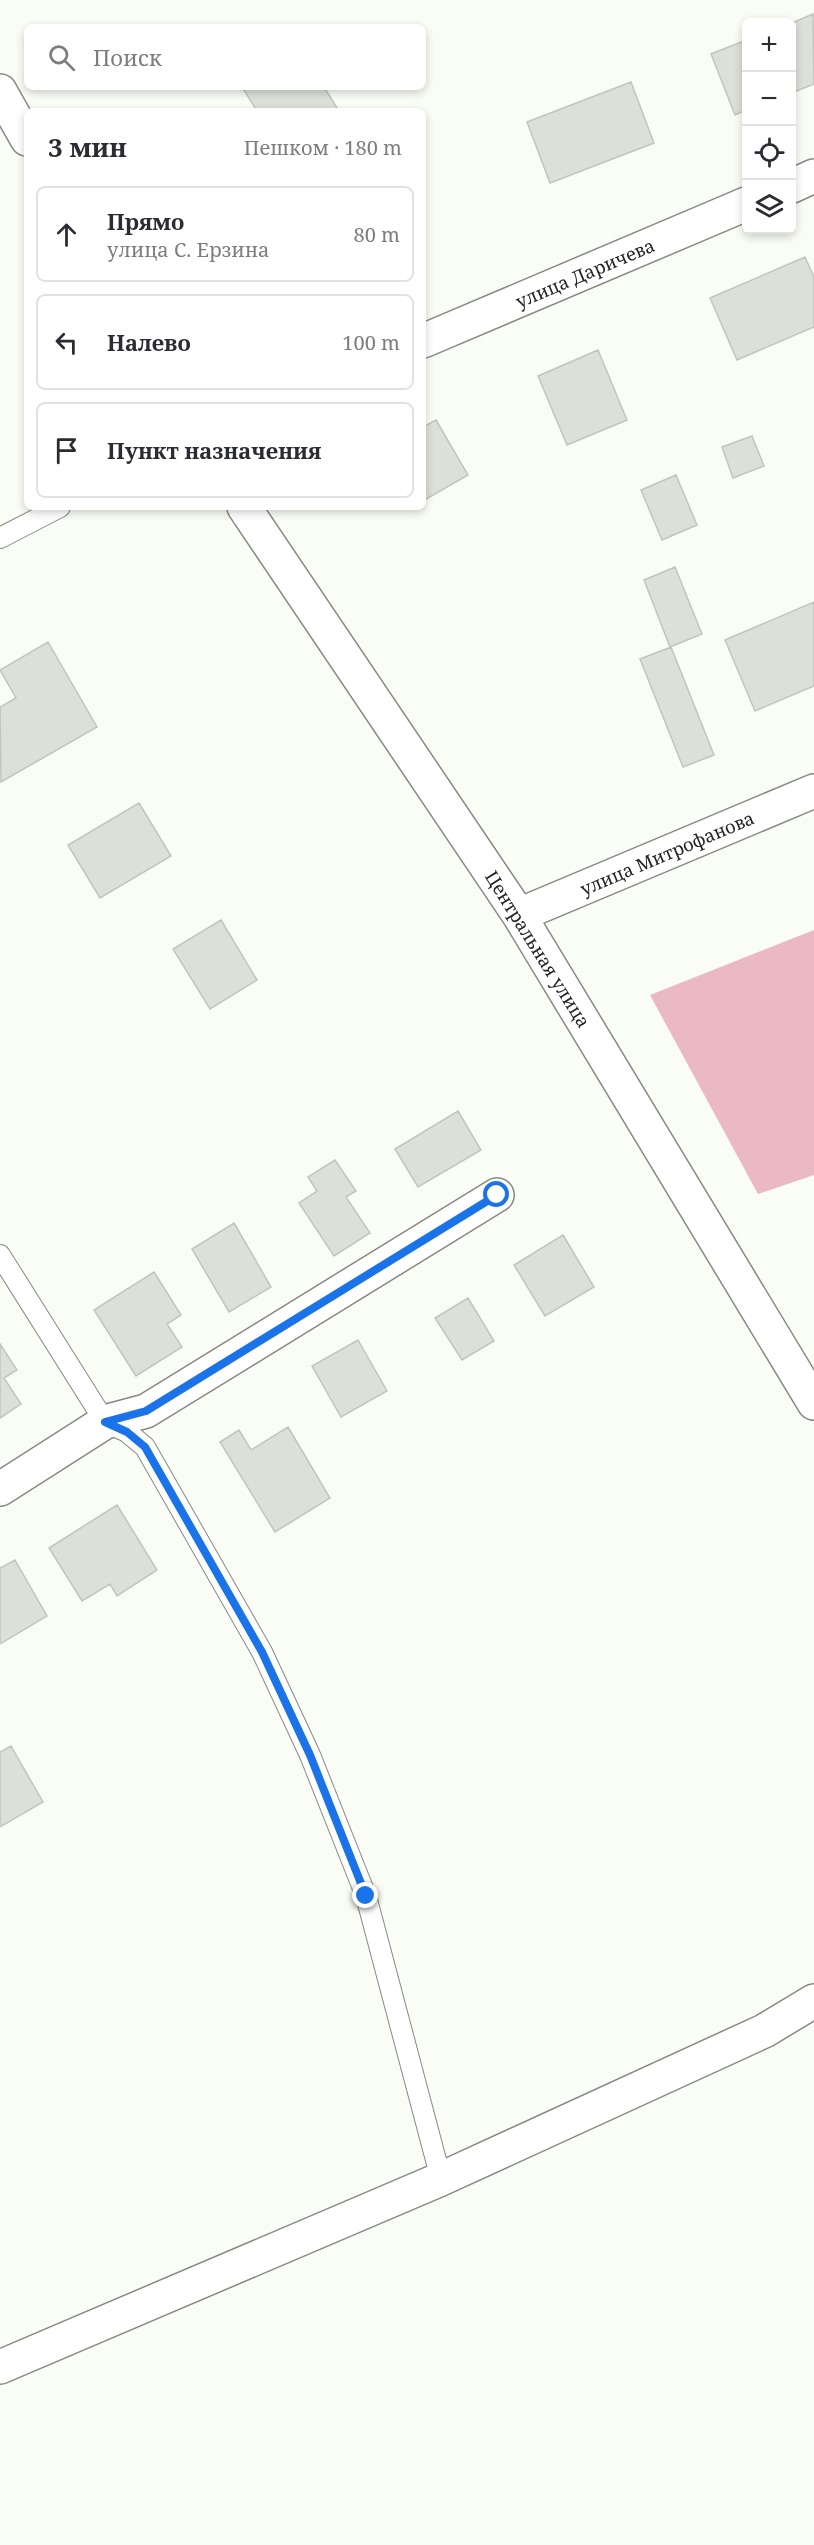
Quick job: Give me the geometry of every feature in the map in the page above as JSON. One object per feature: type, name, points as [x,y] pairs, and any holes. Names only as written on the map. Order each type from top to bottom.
[{"type":"street","points":[[0,91],[24,134]]},
{"type":"street","points":[[796,184],[814,176]]},
{"type":"street","name":"улица Даричева","points":[[426,339],[742,206]]},
{"type":"street","name":"Центральная улица","points":[[246,510],[519,915],[814,1403]]},
{"type":"street","name":"улица Митрофанова","points":[[519,915],[814,791]]},
{"type":"street","points":[[0,1489],[105,1422],[146,1411],[497,1195]]},
{"type":"street","points":[[3,2362],[441,2179],[764,2031],[814,2001]]},
{"type":"lane","points":[[0,538],[54,510]]},
{"type":"lane","points":[[0,1255],[105,1422],[127,1432],[145,1447],[262,1652],[310,1755],[366,1896],[441,2179]]},
{"type":"shaded area","points":[[814,930],[814,1175],[758,1194],[650,995]]},
{"type":"building","points":[[813,14],[814,84],[796,91],[796,72],[796,21]]},
{"type":"building","points":[[742,42],[742,112],[735,115],[711,54]]},
{"type":"building","points":[[631,82],[654,143],[550,183],[527,122]]},
{"type":"building","points":[[244,90],[326,90],[337,108],[255,108]]},
{"type":"building","points":[[805,257],[814,277],[814,327],[737,360],[710,298]]},
{"type":"building","points":[[598,350],[627,420],[567,445],[538,376]]},
{"type":"building","points":[[436,420],[468,475],[426,499],[426,425]]},
{"type":"building","points":[[752,436],[764,466],[733,478],[722,447]]},
{"type":"building","points":[[676,475],[697,525],[662,540],[641,490]]},
{"type":"building","points":[[675,567],[702,634],[670,647],[644,580]]},
{"type":"building","points":[[814,602],[814,686],[755,711],[725,640]]},
{"type":"building","points":[[48,642],[97,727],[1,782],[0,707],[16,698],[0,670]]},
{"type":"building","points":[[671,647],[714,755],[683,767],[640,659]]},
{"type":"building","points":[[139,803],[171,856],[100,898],[68,845]]},
{"type":"building","points":[[221,920],[257,980],[210,1009],[173,949]]},
{"type":"building","points":[[458,1111],[481,1150],[418,1187],[395,1149]]},
{"type":"building","points":[[335,1160],[356,1191],[346,1197],[370,1233],[334,1256],[299,1203],[317,1191],[308,1177]]},
{"type":"building","points":[[234,1223],[271,1287],[229,1312],[192,1249]]},
{"type":"building","points":[[563,1235],[594,1287],[545,1316],[514,1265]]},
{"type":"building","points":[[154,1272],[181,1315],[167,1324],[182,1347],[136,1376],[94,1310]]},
{"type":"building","points":[[468,1298],[494,1341],[462,1360],[435,1318]]},
{"type":"building","points":[[358,1340],[387,1391],[341,1417],[312,1366]]},
{"type":"building","points":[[0,1344],[17,1370],[4,1378],[21,1404],[0,1418]]},
{"type":"building","points":[[288,1427],[330,1498],[275,1532],[220,1442],[239,1430],[251,1450]]},
{"type":"building","points":[[117,1505],[157,1570],[117,1596],[110,1584],[82,1601],[49,1548]]},
{"type":"building","points":[[15,1560],[47,1616],[0,1644],[0,1568]]},
{"type":"building","points":[[11,1746],[43,1802],[0,1827],[0,1752]]},
{"type":"route","points":[[366,1896],[310,1755],[262,1652],[145,1447],[127,1432],[105,1422],[146,1411],[497,1195]]}]
